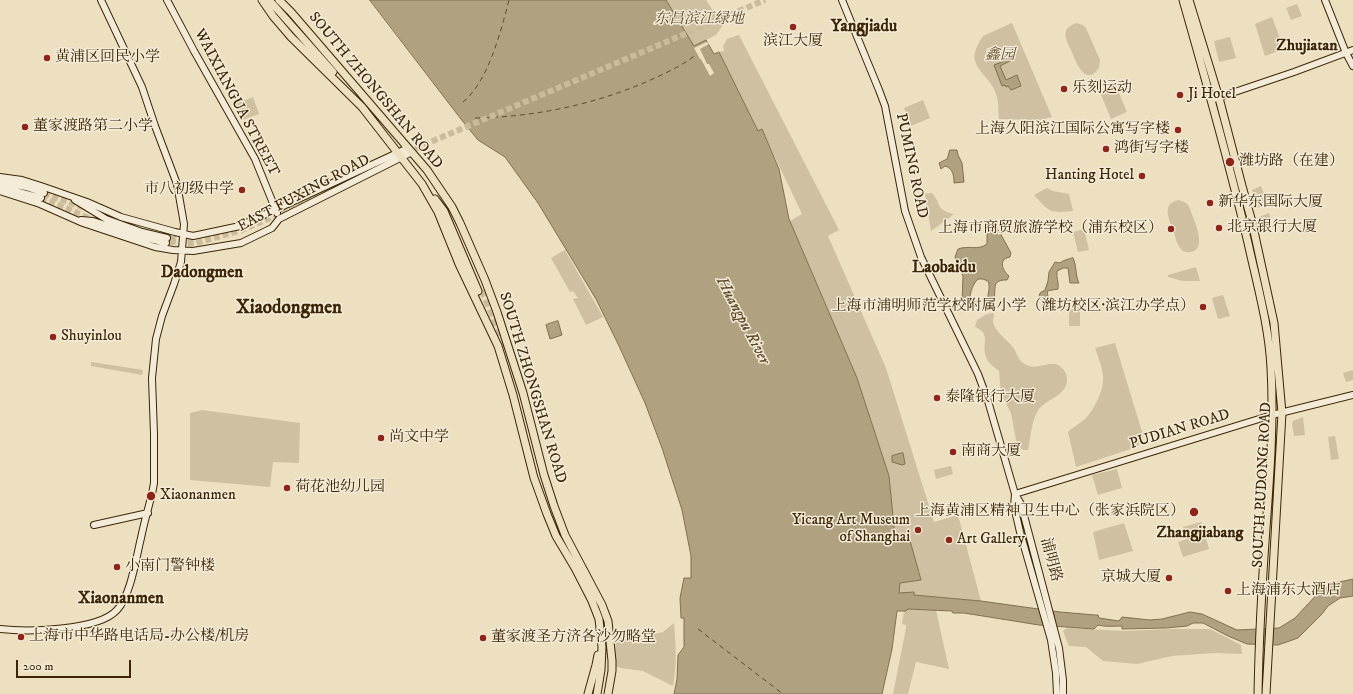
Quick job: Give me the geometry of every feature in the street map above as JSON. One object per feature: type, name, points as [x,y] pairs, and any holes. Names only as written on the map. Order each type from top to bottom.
[{"type":"main road","points":[[0,629],[45,630],[69,628],[110,616],[118,609],[128,591],[148,513],[154,482],[152,378],[156,339],[162,316],[181,262],[184,224],[177,184],[142,87],[101,0]]},
{"type":"main road","name":"WAIXIANGUA STREET","points":[[167,0],[254,159],[279,219]]},
{"type":"main road","name":"SOUTH ZHONGSHAN ROAD","points":[[262,0],[273,16],[291,36],[357,101],[444,211],[452,224]]},
{"type":"main road","points":[[269,0],[357,101]]},
{"type":"main road","name":"SOUTH ZHONGSHAN ROAD","points":[[279,0],[410,150],[452,207],[485,280],[497,312],[523,393],[544,475],[554,506],[565,535],[602,605],[608,621],[612,671],[608,694]]},
{"type":"main road","name":"PUMING ROAD","points":[[842,0],[880,90],[885,106],[905,211],[921,257],[978,374],[988,401],[1015,494]]},
{"type":"main road","name":"SOUTH PUDONG ROAD","points":[[1182,0],[1212,100],[1243,222],[1269,341],[1272,368],[1271,456],[1260,622],[1258,694]]},
{"type":"main road","name":"SOUTH PUDONG ROAD","points":[[1189,0],[1219,98],[1252,222],[1274,323],[1282,413],[1266,694]]},
{"type":"main road","points":[[1325,0],[1346,53],[1353,66]]},
{"type":"main road","points":[[1212,100],[1353,50]]},
{"type":"main road","name":"EAST FUXING ROAD","points":[[0,177],[22,180],[63,193],[121,217],[193,236],[240,226],[410,150]]},
{"type":"main road","name":"EAST FUXING ROAD","points":[[0,191],[40,204],[77,220],[155,247],[193,251],[241,243],[272,228],[279,219],[399,155]]},
{"type":"main road","name":"SOUTH ZHONGSHAN ROAD","points":[[434,181],[452,224]]},
{"type":"main road","points":[[0,182],[26,187],[42,196],[0,187]]},
{"type":"main road","name":"SOUTH ZHONGSHAN ROAD","points":[[422,184],[438,212],[466,279],[498,346],[508,376],[540,497],[556,536],[578,573],[599,618],[602,647],[601,670],[597,694]]},
{"type":"main road","points":[[63,193],[106,219],[166,240],[146,238],[93,221],[77,220]]},
{"type":"main road","points":[[452,224],[480,290]]},
{"type":"main road","name":"PUDIAN ROAD","points":[[1015,494],[1272,415],[1353,394]]},
{"type":"main road","name":"浦明路","points":[[1015,494],[1014,506],[1038,597],[1054,640],[1057,694]]},
{"type":"main road","name":"浦明路","points":[[1015,494],[1021,504],[1046,597],[1054,640],[1062,670],[1063,694]]},
{"type":"main road","points":[[94,525],[148,513]]},
{"type":"main road","name":"SOUTH ZHONGSHAN ROAD","points":[[602,605],[607,636],[606,669],[602,694]]},
{"type":"main road","name":"SOUTH ZHONGSHAN ROAD","points":[[588,694],[597,658],[600,634],[599,618]]},
{"type":"green space","name":"东昌滨江绿地","points":[[666,0],[706,0],[723,25],[716,35],[694,46]]},
{"type":"green space","points":[[1297,4],[1302,16],[1291,20],[1286,8]]},
{"type":"green space","points":[[1272,17],[1284,49],[1265,56],[1255,24]]},
{"type":"green space","name":"鑫园","points":[[1012,23],[1052,117],[1040,120],[999,119],[996,94],[993,86],[978,68],[975,53],[983,36]]},
{"type":"green space","points":[[1076,23],[1083,25],[1086,28],[1100,60],[1099,68],[1090,75],[1086,74],[1079,67],[1066,39],[1067,29]]},
{"type":"green space","points":[[739,35],[839,230],[828,236],[886,368],[934,522],[958,515],[981,601],[913,595],[913,592],[899,593],[900,583],[921,580],[895,537],[889,476],[857,378],[790,221],[802,214],[762,130],[758,131],[719,52],[724,51],[723,46],[727,39]]},
{"type":"green space","points":[[1230,37],[1236,58],[1219,62],[1214,41]]},
{"type":"green space","points":[[1116,86],[1127,112],[1111,119],[1100,92]]},
{"type":"green space","points":[[253,97],[259,114],[242,120],[236,104]]},
{"type":"green space","points":[[923,100],[930,118],[911,126],[904,108]]},
{"type":"green space","points":[[1261,186],[1268,204],[1257,208],[1252,190]]},
{"type":"green space","points":[[1047,188],[1053,191],[1069,194],[1073,211],[1055,212],[1047,208],[1034,195]]},
{"type":"green space","points":[[932,193],[944,211],[954,214],[931,231],[925,194]]},
{"type":"green space","points":[[1179,200],[1189,206],[1198,232],[1199,245],[1196,250],[1191,252],[1184,252],[1179,246],[1168,216],[1168,208],[1170,204]]},
{"type":"green space","points":[[1269,213],[1272,223],[1261,225],[1259,217]]},
{"type":"green space","points":[[1084,229],[1089,250],[1078,252],[1073,232]]},
{"type":"green space","points":[[565,250],[603,317],[586,325],[573,299],[578,298],[573,291],[570,292],[551,258]]},
{"type":"green space","points":[[1196,267],[1200,281],[1183,281],[1168,277],[1168,275]]},
{"type":"green space","points":[[1223,295],[1230,316],[1218,319],[1212,298]]},
{"type":"green space","points":[[1069,305],[1080,305],[1080,326],[1069,326]]},
{"type":"green space","points":[[994,313],[994,325],[1000,334],[1012,346],[1022,362],[1033,367],[1055,364],[1065,371],[1067,376],[1064,389],[1042,405],[1036,413],[1028,450],[1023,450],[1019,447],[1016,440],[1011,413],[1001,394],[999,371],[991,365],[987,359],[985,352],[985,336],[975,327],[977,320],[987,314]]},
{"type":"green space","points":[[1115,343],[1143,435],[1142,440],[1134,448],[1076,467],[1068,432],[1087,417],[1095,405],[1100,393],[1103,374],[1095,348]]},
{"type":"green space","points":[[91,362],[143,370],[142,375],[91,366]]},
{"type":"green space","points":[[1353,370],[1353,380],[1346,382],[1343,373]]},
{"type":"green space","points":[[202,410],[300,423],[299,463],[273,462],[270,487],[190,480],[190,413]]},
{"type":"green space","points":[[1303,417],[1305,435],[1294,436],[1293,421]]},
{"type":"green space","points":[[1335,436],[1339,459],[1331,460],[1328,437]]},
{"type":"green space","points":[[951,466],[953,474],[936,479],[934,470]]},
{"type":"green space","points":[[1117,469],[1122,488],[1098,495],[1092,475]]},
{"type":"green space","points":[[1201,522],[1209,549],[1183,557],[1178,542],[1187,539],[1183,527]]},
{"type":"green space","points":[[1124,523],[1133,551],[1099,560],[1093,532]]},
{"type":"green space","points":[[908,609],[936,610],[949,669],[916,662],[908,694],[893,694],[906,628],[906,625],[902,624],[904,611]]},
{"type":"green space","points":[[674,623],[676,654],[673,686],[643,671],[614,666],[616,638],[640,639],[663,632]]},
{"type":"green space","points":[[1067,628],[1125,631],[1210,629],[1241,645],[1242,654],[1215,653],[1172,656],[1137,664],[1103,661],[1086,647],[1069,646],[1063,631]]},
{"type":"water","name":"Huangpu River","points":[[370,0],[666,0],[694,46],[706,40],[714,54],[719,52],[758,131],[762,129],[779,169],[789,219],[857,378],[889,476],[895,537],[909,537],[921,580],[900,583],[899,593],[914,592],[914,595],[981,601],[1060,612],[1098,615],[1099,618],[1119,621],[1122,617],[1150,620],[1162,619],[1190,612],[1202,614],[1237,630],[1279,628],[1295,618],[1321,590],[1335,583],[1353,579],[1353,596],[1340,598],[1328,606],[1298,638],[1278,645],[1247,644],[1203,623],[1193,623],[1187,626],[1166,628],[1122,629],[1122,626],[1098,625],[1094,629],[1039,625],[964,613],[953,613],[952,611],[908,609],[906,611],[897,611],[892,649],[882,694],[674,694],[677,679],[678,655],[684,647],[684,618],[681,618],[680,598],[684,578],[691,578],[691,556],[682,510],[662,448],[645,403],[596,299],[538,203],[505,157],[478,140]]},
{"type":"water","points":[[998,53],[1007,53],[1010,61],[1000,66],[1006,80],[1017,75],[1021,86],[1011,90],[1008,86],[1002,86],[994,65],[1002,62]]},
{"type":"water","points":[[950,150],[957,150],[962,163],[964,182],[954,183],[951,170],[945,166],[941,169],[939,163],[947,159]]},
{"type":"water","points":[[993,227],[999,231],[1011,253],[1010,257],[1004,260],[1002,265],[1009,276],[1007,280],[997,282],[991,302],[988,301],[988,281],[978,279],[972,288],[969,304],[966,306],[962,303],[963,276],[955,257],[958,249],[977,248],[987,244],[988,228]]},
{"type":"water","points":[[1073,258],[1079,283],[1070,283],[1068,268],[1063,268],[1057,271],[1058,289],[1047,291],[1049,301],[1048,308],[1043,310],[1043,304],[1039,297],[1040,293],[1045,290],[1049,272],[1055,262],[1060,263]]},
{"type":"water","points":[[558,321],[562,335],[550,339],[546,325]]},
{"type":"water","points":[[903,453],[905,464],[902,465],[892,462],[892,456]]},
{"type":"pier","points":[[707,42],[709,44],[700,49],[707,64],[709,64],[714,73],[710,76],[694,48]]},
{"type":"ferry route","points":[[463,102],[480,82],[486,69],[498,41],[509,0]]},
{"type":"ferry route","points":[[475,118],[541,112],[605,97],[659,76],[679,66],[697,54]]},
{"type":"ferry route","points":[[698,629],[783,694]]},
{"type":"tunnel","points":[[407,152],[765,0]]},
{"type":"tunnel","points":[[161,240],[186,244],[196,243],[242,230],[294,208],[343,183]]},
{"type":"tunnel","points":[[44,193],[85,208]]},
{"type":"tunnel","points":[[41,198],[92,220]]},
{"type":"tunnel","points":[[101,214],[122,222]]},
{"type":"tunnel","points":[[161,235],[196,239]]},
{"type":"tunnel","points":[[482,290],[502,337]]},
{"type":"place","name":"滨江大厦","points":[[793,27]]},
{"type":"place","name":"黄浦区回民小学","points":[[47,58]]},
{"type":"place","name":"乐刻运动","points":[[1064,89]]},
{"type":"place","name":"Ji Hotel","points":[[1180,95]]},
{"type":"place","name":"董家渡路第二小学","points":[[25,127]]},
{"type":"place","name":"上海久阳滨江国际公寓写字楼","points":[[1178,130]]},
{"type":"place","name":"鸿街写字楼","points":[[1106,149]]},
{"type":"place","name":"潍坊路（在建）","points":[[1230,162]]},
{"type":"place","name":"Hanting Hotel","points":[[1142,176]]},
{"type":"place","name":"市八初级中学","points":[[242,190]]},
{"type":"place","name":"新华东国际大厦","points":[[1210,203]]},
{"type":"place","name":"北京银行大厦","points":[[1219,228]]},
{"type":"place","name":"上海市商贸旅游学校（浦东校区）","points":[[1171,229]]},
{"type":"place","name":"上海市浦明师范学校附属小学（潍坊校区·滨江办学点）","points":[[1203,307]]},
{"type":"place","name":"Shuyinlou","points":[[53,337]]},
{"type":"place","name":"泰隆银行大厦","points":[[937,398]]},
{"type":"place","name":"尚文中学","points":[[381,438]]},
{"type":"place","name":"南商大厦","points":[[953,452]]},
{"type":"place","name":"荷花池幼儿园","points":[[287,488]]},
{"type":"place","name":"Xiaonanmen","points":[[151,496]]},
{"type":"place","name":"上海黄浦区精神卫生中心（张家浜院区）","points":[[1194,512]]},
{"type":"place","name":"Yicang Art Museum of Shanghai","points":[[918,530]]},
{"type":"place","name":"Art Gallery","points":[[949,540]]},
{"type":"place","name":"小南门警钟楼","points":[[117,567]]},
{"type":"place","name":"京城大厦","points":[[1169,578]]},
{"type":"place","name":"上海浦东大酒店","points":[[1228,591]]},
{"type":"place","name":"上海市中华路电话局-办公楼/机房","points":[[21,637]]},
{"type":"place","name":"董家渡圣方济各沙勿略堂","points":[[483,638]]},
{"type":"district","name":"Yangjiadu","points":[[864,27]]},
{"type":"district","name":"Zhujiatan","points":[[1307,47]]},
{"type":"district","name":"Laobaidu","points":[[944,268]]},
{"type":"district","name":"Dadongmen","points":[[202,273]]},
{"type":"district","name":"Xiaodongmen","points":[[289,309]]},
{"type":"district","name":"Zhangjiabang","points":[[1200,534]]},
{"type":"district","name":"Xiaonanmen","points":[[121,599]]}]
